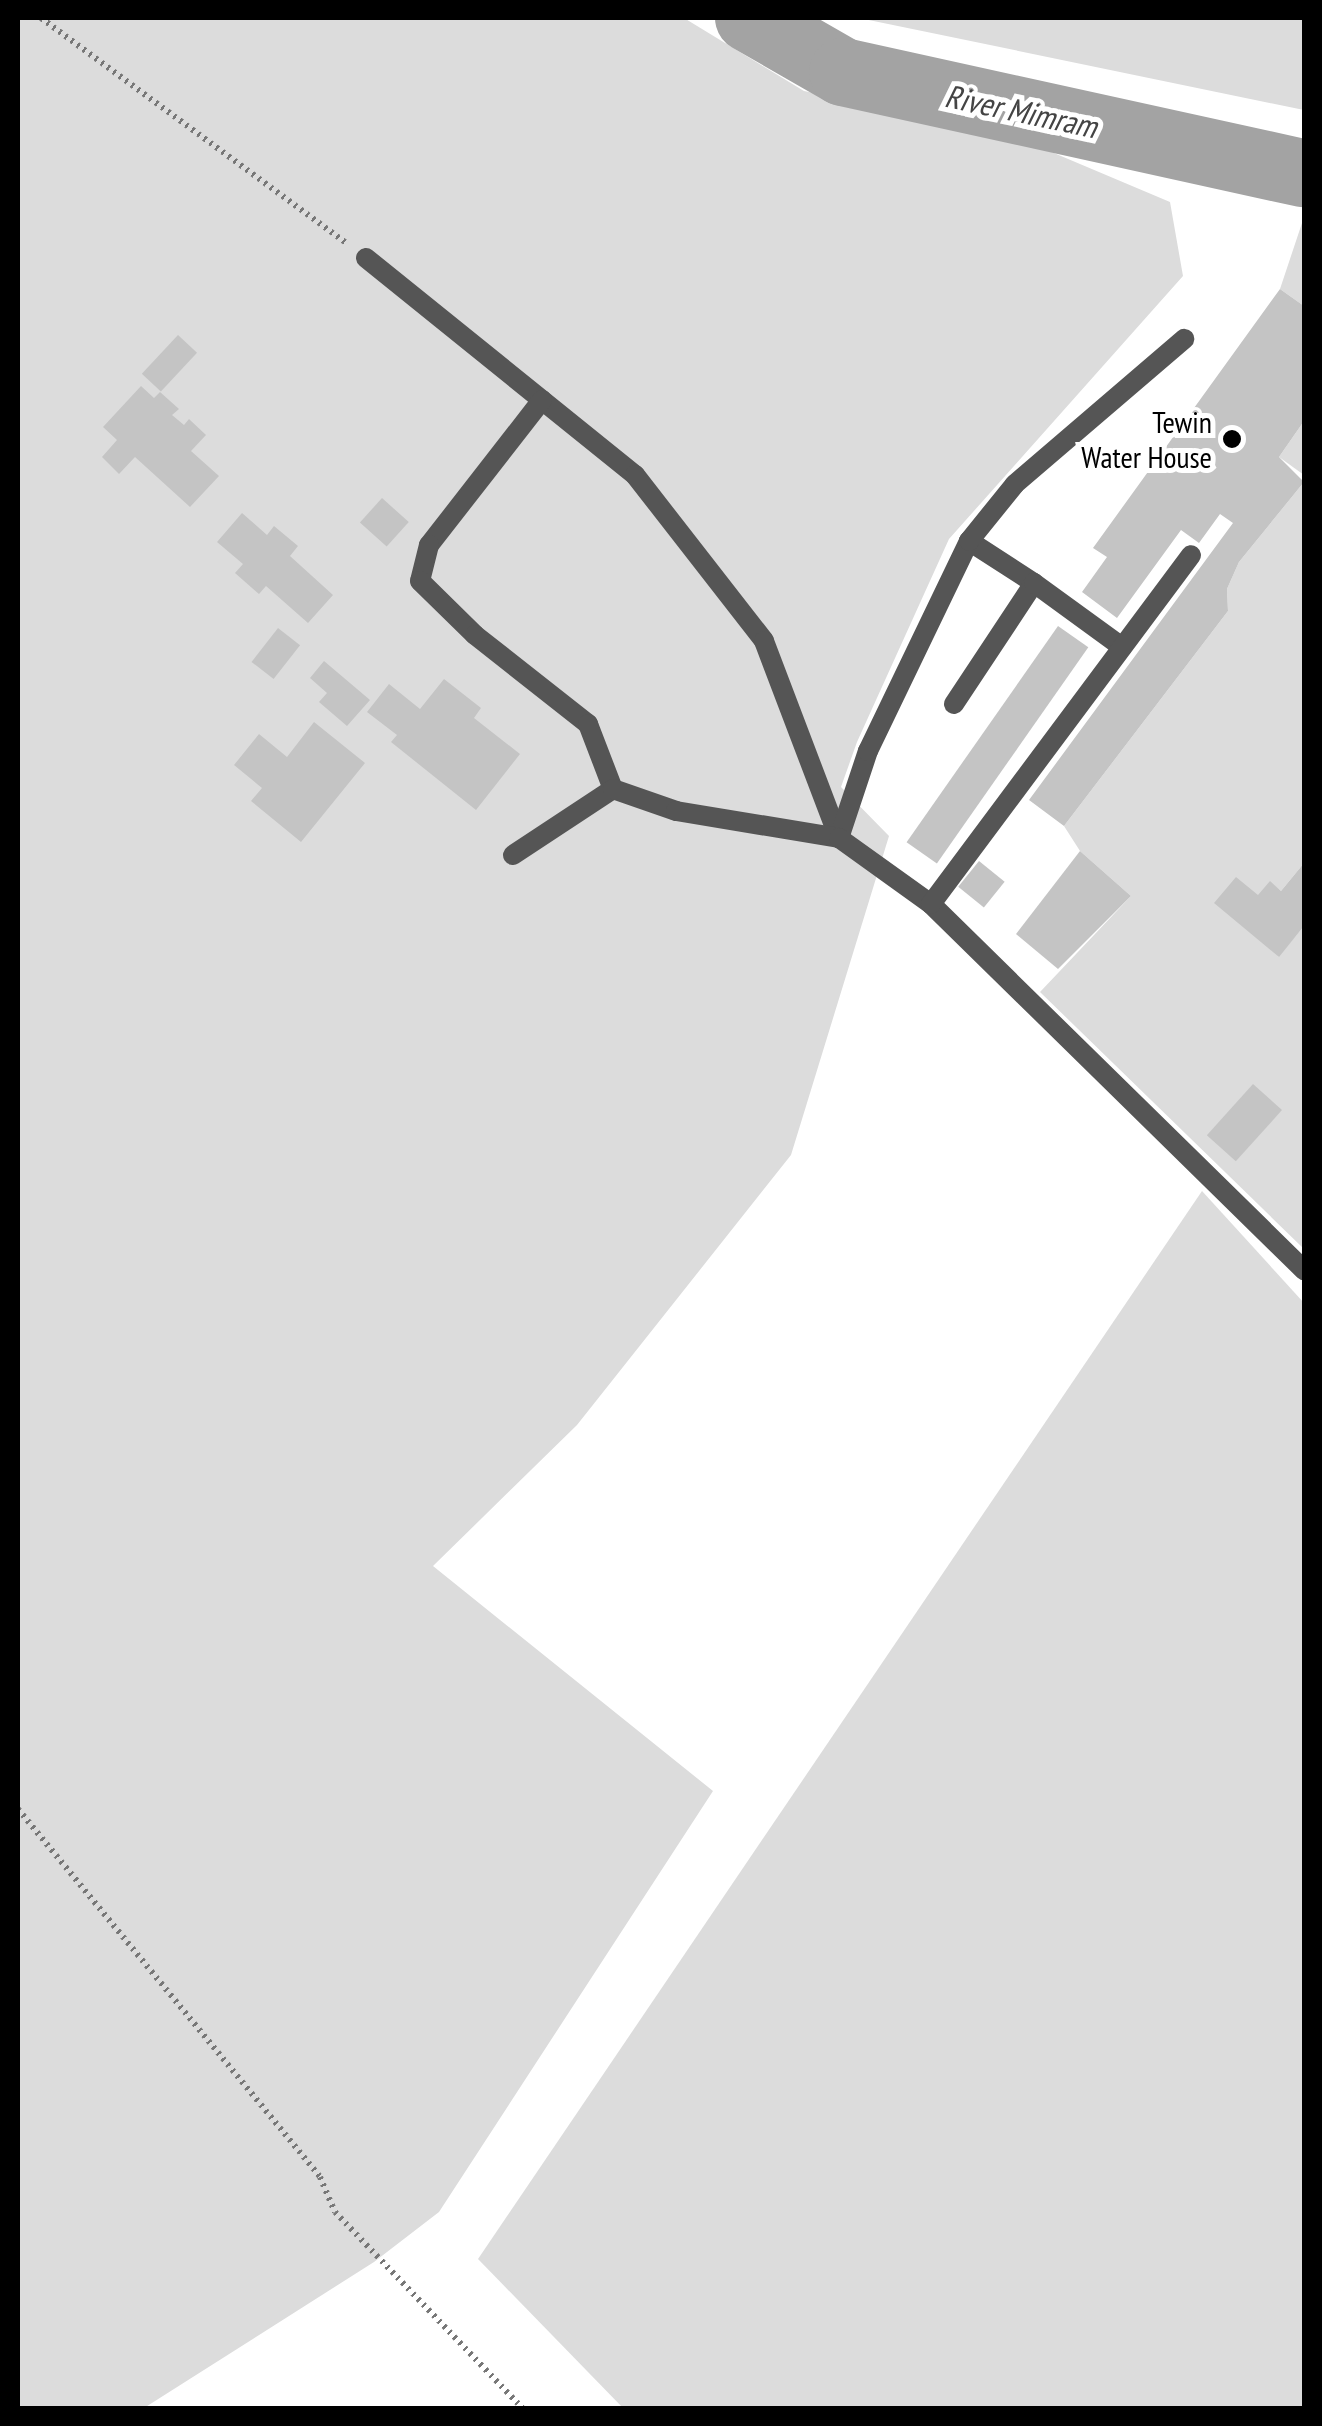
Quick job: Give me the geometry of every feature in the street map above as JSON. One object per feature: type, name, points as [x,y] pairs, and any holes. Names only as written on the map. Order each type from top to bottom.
[{"type":"lane","points":[[366,258],[636,476],[764,641],[839,838]]},
{"type":"lane","points":[[839,838],[868,750],[969,541],[1016,484],[1184,339]]},
{"type":"lane","points":[[542,400],[429,545],[420,581],[474,635],[588,724],[613,789],[676,811],[839,838],[931,904],[1304,1270]]},
{"type":"lane","points":[[969,541],[1122,647]]},
{"type":"lane","points":[[931,904],[1191,555]]},
{"type":"lane","points":[[954,704],[1034,583]]},
{"type":"lane","points":[[513,854],[613,789]]},
{"type":"path","points":[[41,18],[366,258]]},
{"type":"path","points":[[18,1808],[320,2177],[335,2212],[522,2408]]},
{"type":"shaded area","points":[[18,18],[684,18],[804,91],[1002,131],[1170,202],[1183,276],[949,539],[857,742],[841,787],[889,836],[791,1155],[577,1425],[433,1566],[713,1791],[439,2212],[374,2262],[144,2408],[18,2408]]},
{"type":"shaded area","points":[[859,18],[1304,18],[1304,110]]},
{"type":"shaded area","points":[[1304,217],[1304,306],[1280,289]]},
{"type":"shaded area","points":[[1304,421],[1304,475],[1279,457]]},
{"type":"shaded area","points":[[1304,482],[1304,863],[1281,891],[1270,882],[1278,957],[1304,926],[1304,1249],[1040,992],[1131,896],[1080,851],[1064,826],[1228,611],[1227,589],[1239,562]]},
{"type":"shaded area","points":[[1202,1191],[1304,1303],[1304,2408],[623,2408],[478,2259]]},
{"type":"building","name":"Tewin Water House","points":[[1280,289],[1304,306],[1304,421],[1279,457],[1304,482],[1239,562],[1227,589],[1228,611],[1064,826],[1029,800],[1233,523],[1220,514],[1199,543],[1181,530],[1117,618],[1082,592],[1107,557],[1093,548]]},
{"type":"building","points":[[178,335],[197,353],[161,391],[142,374]]},
{"type":"building","points":[[141,386],[154,398],[160,392],[179,409],[172,415],[184,425],[189,419],[206,435],[191,451],[219,476],[190,507],[135,457],[119,474],[102,457],[117,440],[103,427]]},
{"type":"building","points":[[382,498],[409,522],[387,547],[360,523]]},
{"type":"building","points":[[242,513],[267,535],[274,526],[298,546],[290,556],[333,595],[308,623],[266,586],[259,594],[235,573],[243,564],[217,542]]},
{"type":"building","points":[[1058,626],[1088,647],[937,863],[907,842]]},
{"type":"building","points":[[278,628],[300,645],[274,679],[252,662]]},
{"type":"building","points":[[324,661],[370,700],[347,726],[319,702],[327,693],[310,678]]},
{"type":"building","points":[[444,679],[481,708],[474,718],[520,754],[476,810],[391,742],[397,735],[367,712],[389,684],[420,709]]},
{"type":"building","points":[[314,722],[365,763],[301,842],[251,801],[262,788],[234,765],[259,734],[287,757]]},
{"type":"building","points":[[1080,851],[1131,896],[1058,969],[1016,934]]},
{"type":"building","points":[[979,861],[1005,882],[984,907],[958,887]]},
{"type":"building","points":[[1304,863],[1304,926],[1279,957],[1214,903],[1236,877],[1258,895],[1270,881],[1281,891]]},
{"type":"building","points":[[1253,1084],[1282,1110],[1236,1161],[1207,1135]]},
{"type":"waterway","name":"River Mimram","points":[[749,18],[843,72],[1304,173]]},
{"type":"place","name":"Tewin Water House","points":[[1232,439]]}]
